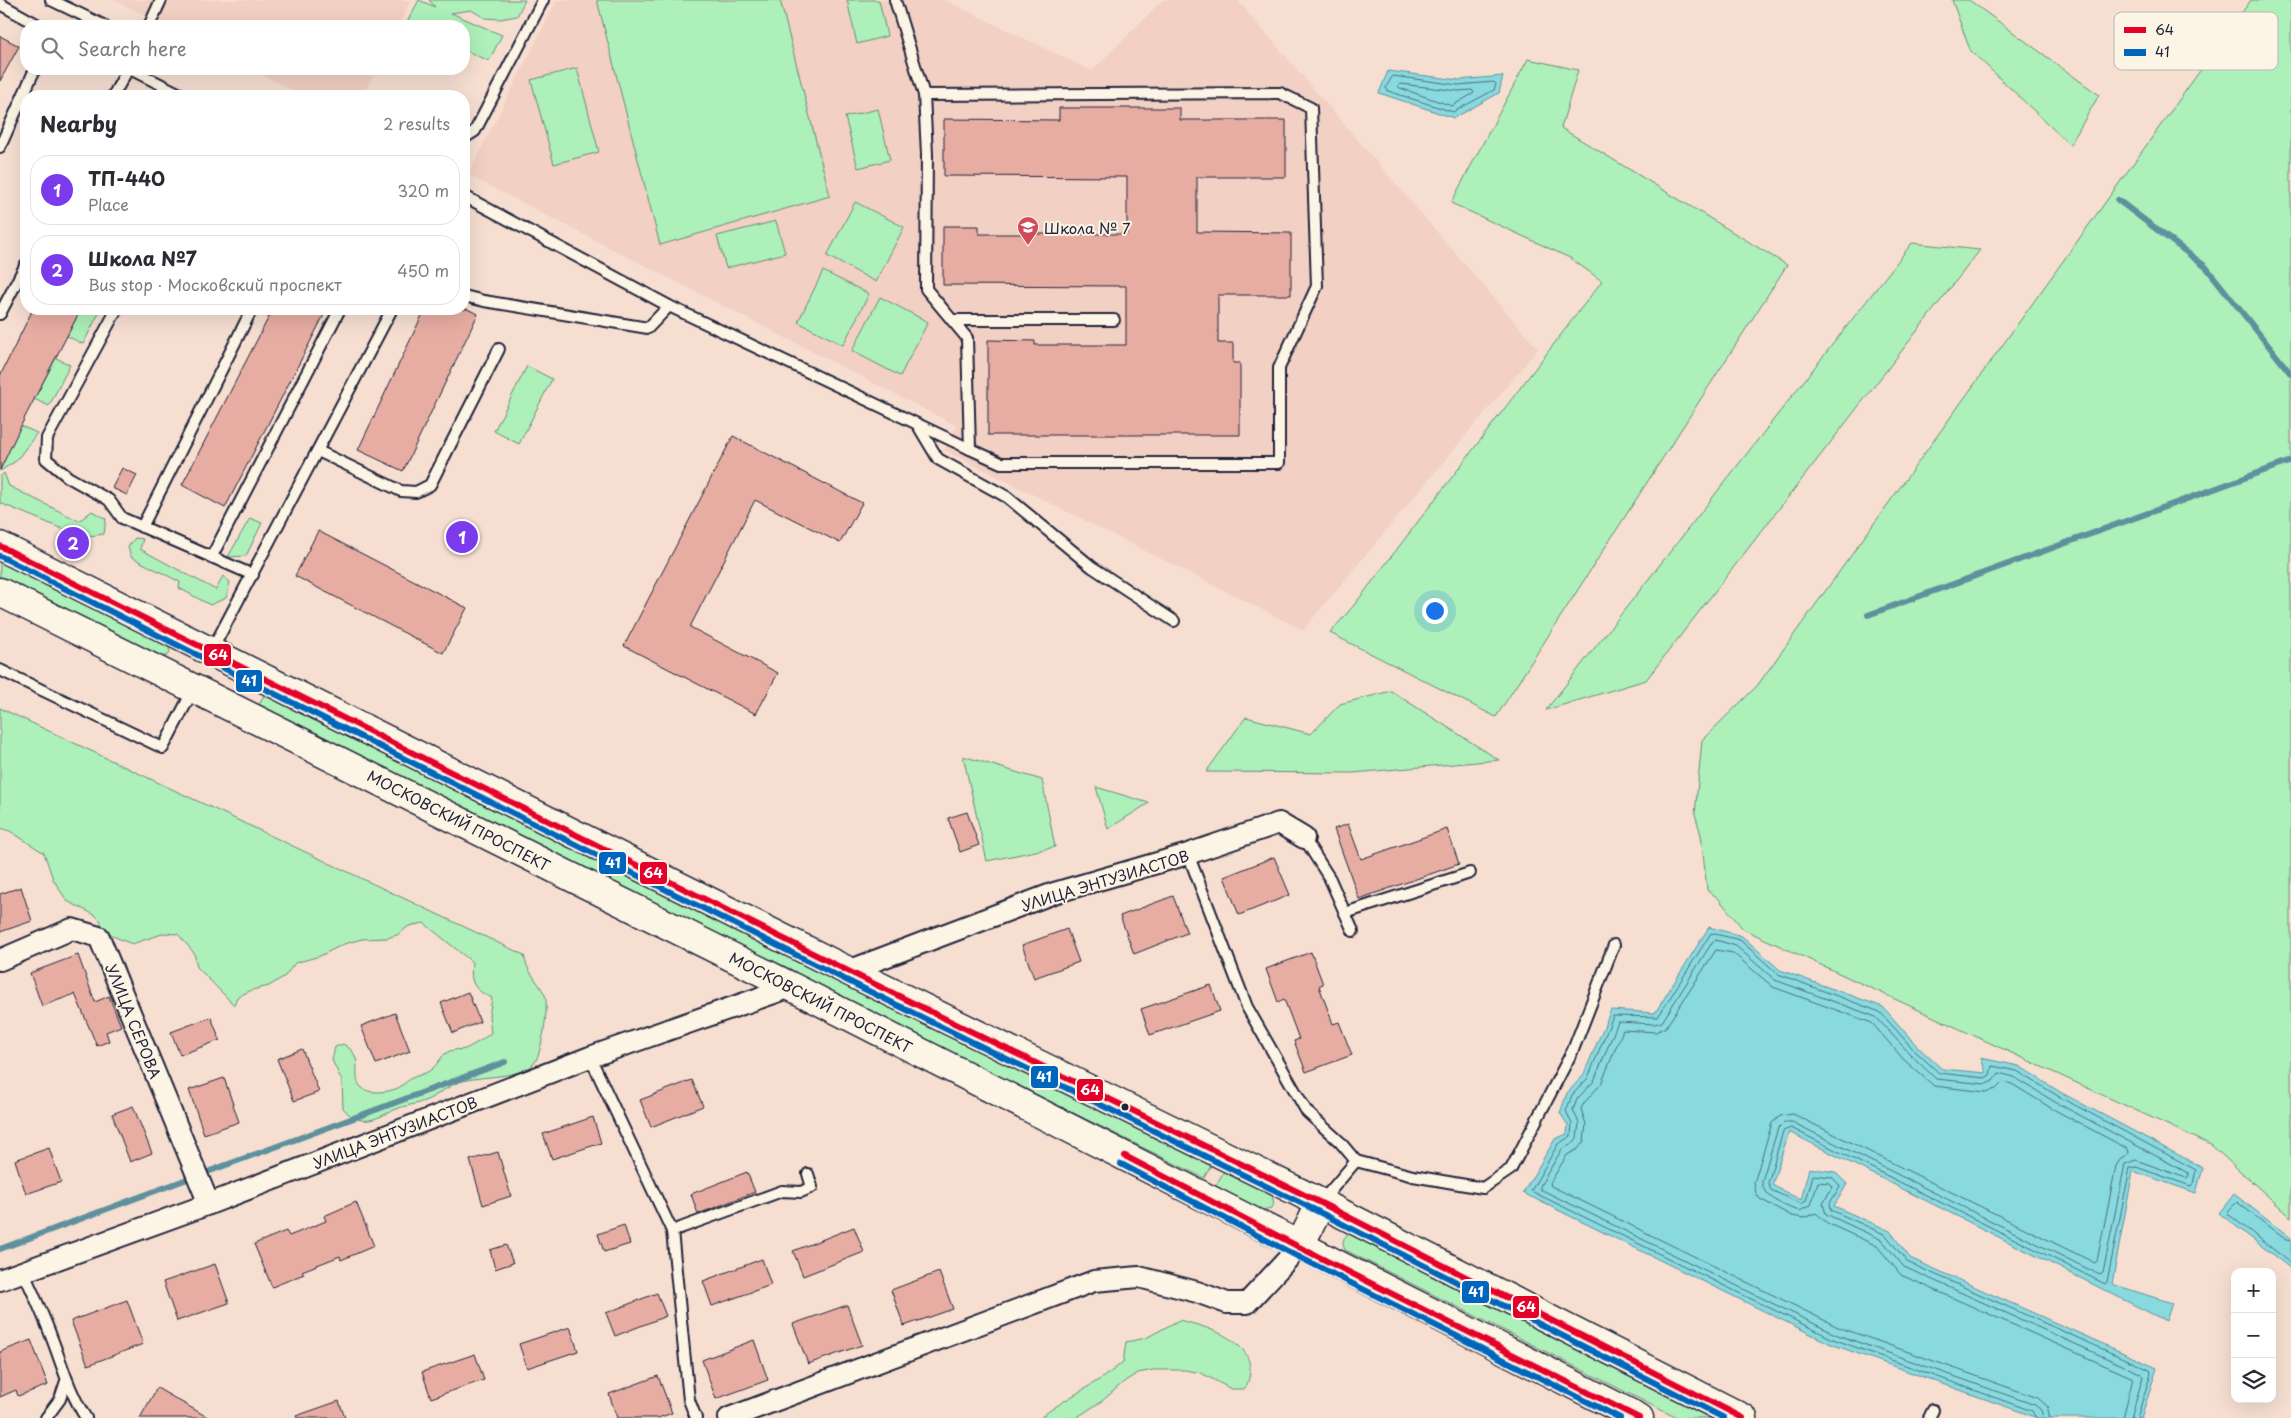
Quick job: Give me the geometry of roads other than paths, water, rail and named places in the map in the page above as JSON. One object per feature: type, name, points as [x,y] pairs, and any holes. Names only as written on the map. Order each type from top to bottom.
[{"type":"main road","points":[[0,546],[848,971],[1321,1203],[1743,1418]]},
{"type":"main road","name":"МОСКОВСКИЙ ПРОСПЕКТ","points":[[0,592],[791,987],[1203,1195],[1299,1247],[1639,1418]]},
{"type":"main road","points":[[194,688],[211,651]]},
{"type":"main road","points":[[1299,1247],[1321,1203]]},
{"type":"street","name":"УЛИЦА ЭНТУЗИАСТОВ","points":[[848,971],[1054,893],[1188,854],[1279,823],[1304,838]]},
{"type":"street","name":"УЛИЦА СЕРОВА","points":[[0,960],[72,929],[99,937],[208,1204]]},
{"type":"street","name":"УЛИЦА ЭНТУЗИАСТОВ","points":[[0,1280],[208,1204],[590,1057],[791,987]]},
{"type":"street","points":[[729,1418],[1094,1281],[1139,1277],[1197,1292],[1227,1303],[1246,1303],[1299,1247]]},
{"type":"lane","points":[[50,0],[92,20]]},
{"type":"lane","points":[[152,20],[161,0]]},
{"type":"lane","points":[[470,134],[475,131],[543,0]]},
{"type":"lane","points":[[895,0],[924,95],[927,154],[926,289],[967,338],[970,449]]},
{"type":"lane","points":[[0,4],[29,20]]},
{"type":"lane","points":[[26,90],[32,75]]},
{"type":"lane","points":[[117,90],[125,75]]},
{"type":"lane","points":[[141,75],[172,90]]},
{"type":"lane","points":[[470,199],[669,306],[1001,463],[1279,463],[1278,368],[1317,286],[1311,108],[1280,93],[924,95]]},
{"type":"lane","points":[[0,147],[20,102]]},
{"type":"lane","points":[[0,314],[20,276]]},
{"type":"lane","points":[[470,298],[648,328],[669,306]]},
{"type":"lane","points":[[114,315],[47,438],[46,459],[68,478],[109,500],[122,518],[253,575]]},
{"type":"lane","points":[[142,527],[249,315]]},
{"type":"lane","points":[[211,558],[337,315]]},
{"type":"lane","points":[[211,651],[253,575],[389,315]]},
{"type":"lane","points":[[952,320],[1114,320]]},
{"type":"lane","points":[[318,451],[401,491],[416,492],[430,485],[499,350]]},
{"type":"lane","points":[[917,424],[938,459],[1007,497],[1092,567],[1174,621]]},
{"type":"lane","points":[[0,670],[163,748],[194,688]]},
{"type":"lane","points":[[1304,838],[1330,879],[1353,931]]},
{"type":"lane","points":[[1188,854],[1247,1007],[1307,1112],[1340,1142],[1356,1161],[1413,1176],[1483,1188],[1511,1169],[1573,1050],[1614,945]]},
{"type":"lane","points":[[1345,913],[1470,874]]},
{"type":"lane","points":[[590,1057],[672,1230],[688,1400],[696,1418]]},
{"type":"lane","points":[[1321,1203],[1356,1161]]},
{"type":"lane","points":[[672,1230],[782,1191],[801,1192],[812,1187],[808,1174]]},
{"type":"lane","points":[[23,1271],[51,1336],[66,1381],[86,1418]]},
{"type":"lane","points":[[46,1418],[60,1399],[66,1381]]},
{"type":"water","points":[[1388,71],[1459,80],[1503,76],[1499,93],[1454,118],[1379,93]]},
{"type":"water","points":[[1709,927],[1742,936],[1780,970],[1883,1007],[1918,1047],[1942,1069],[1986,1073],[1981,1058],[2019,1066],[2060,1092],[2203,1168],[2196,1193],[2133,1171],[2112,1284],[2172,1303],[2166,1321],[1789,1132],[1772,1185],[1801,1200],[1809,1168],[1835,1172],[1847,1184],[1834,1206],[1890,1231],[1910,1258],[2157,1368],[2141,1418],[2038,1418],[1831,1344],[1523,1193],[1555,1139],[1567,1134],[1568,1125],[1560,1113],[1567,1093],[1583,1076],[1611,1010],[1655,1013]]},
{"type":"water","points":[[2234,1194],[2291,1238],[2291,1269],[2219,1213]]},
{"type":"waterway","points":[[2118,200],[2206,267],[2291,374]]},
{"type":"waterway","points":[[1868,615],[2291,461]]},
{"type":"waterway","points":[[210,1171],[505,1062]]},
{"type":"waterway","points":[[0,1249],[190,1178]]},
{"type":"place","name":"Школа № 7","points":[[1028,246]]},
{"type":"place","name":"ТП-440","points":[[462,537]]},
{"type":"place","name":"Школа №7","points":[[73,543]]}]
